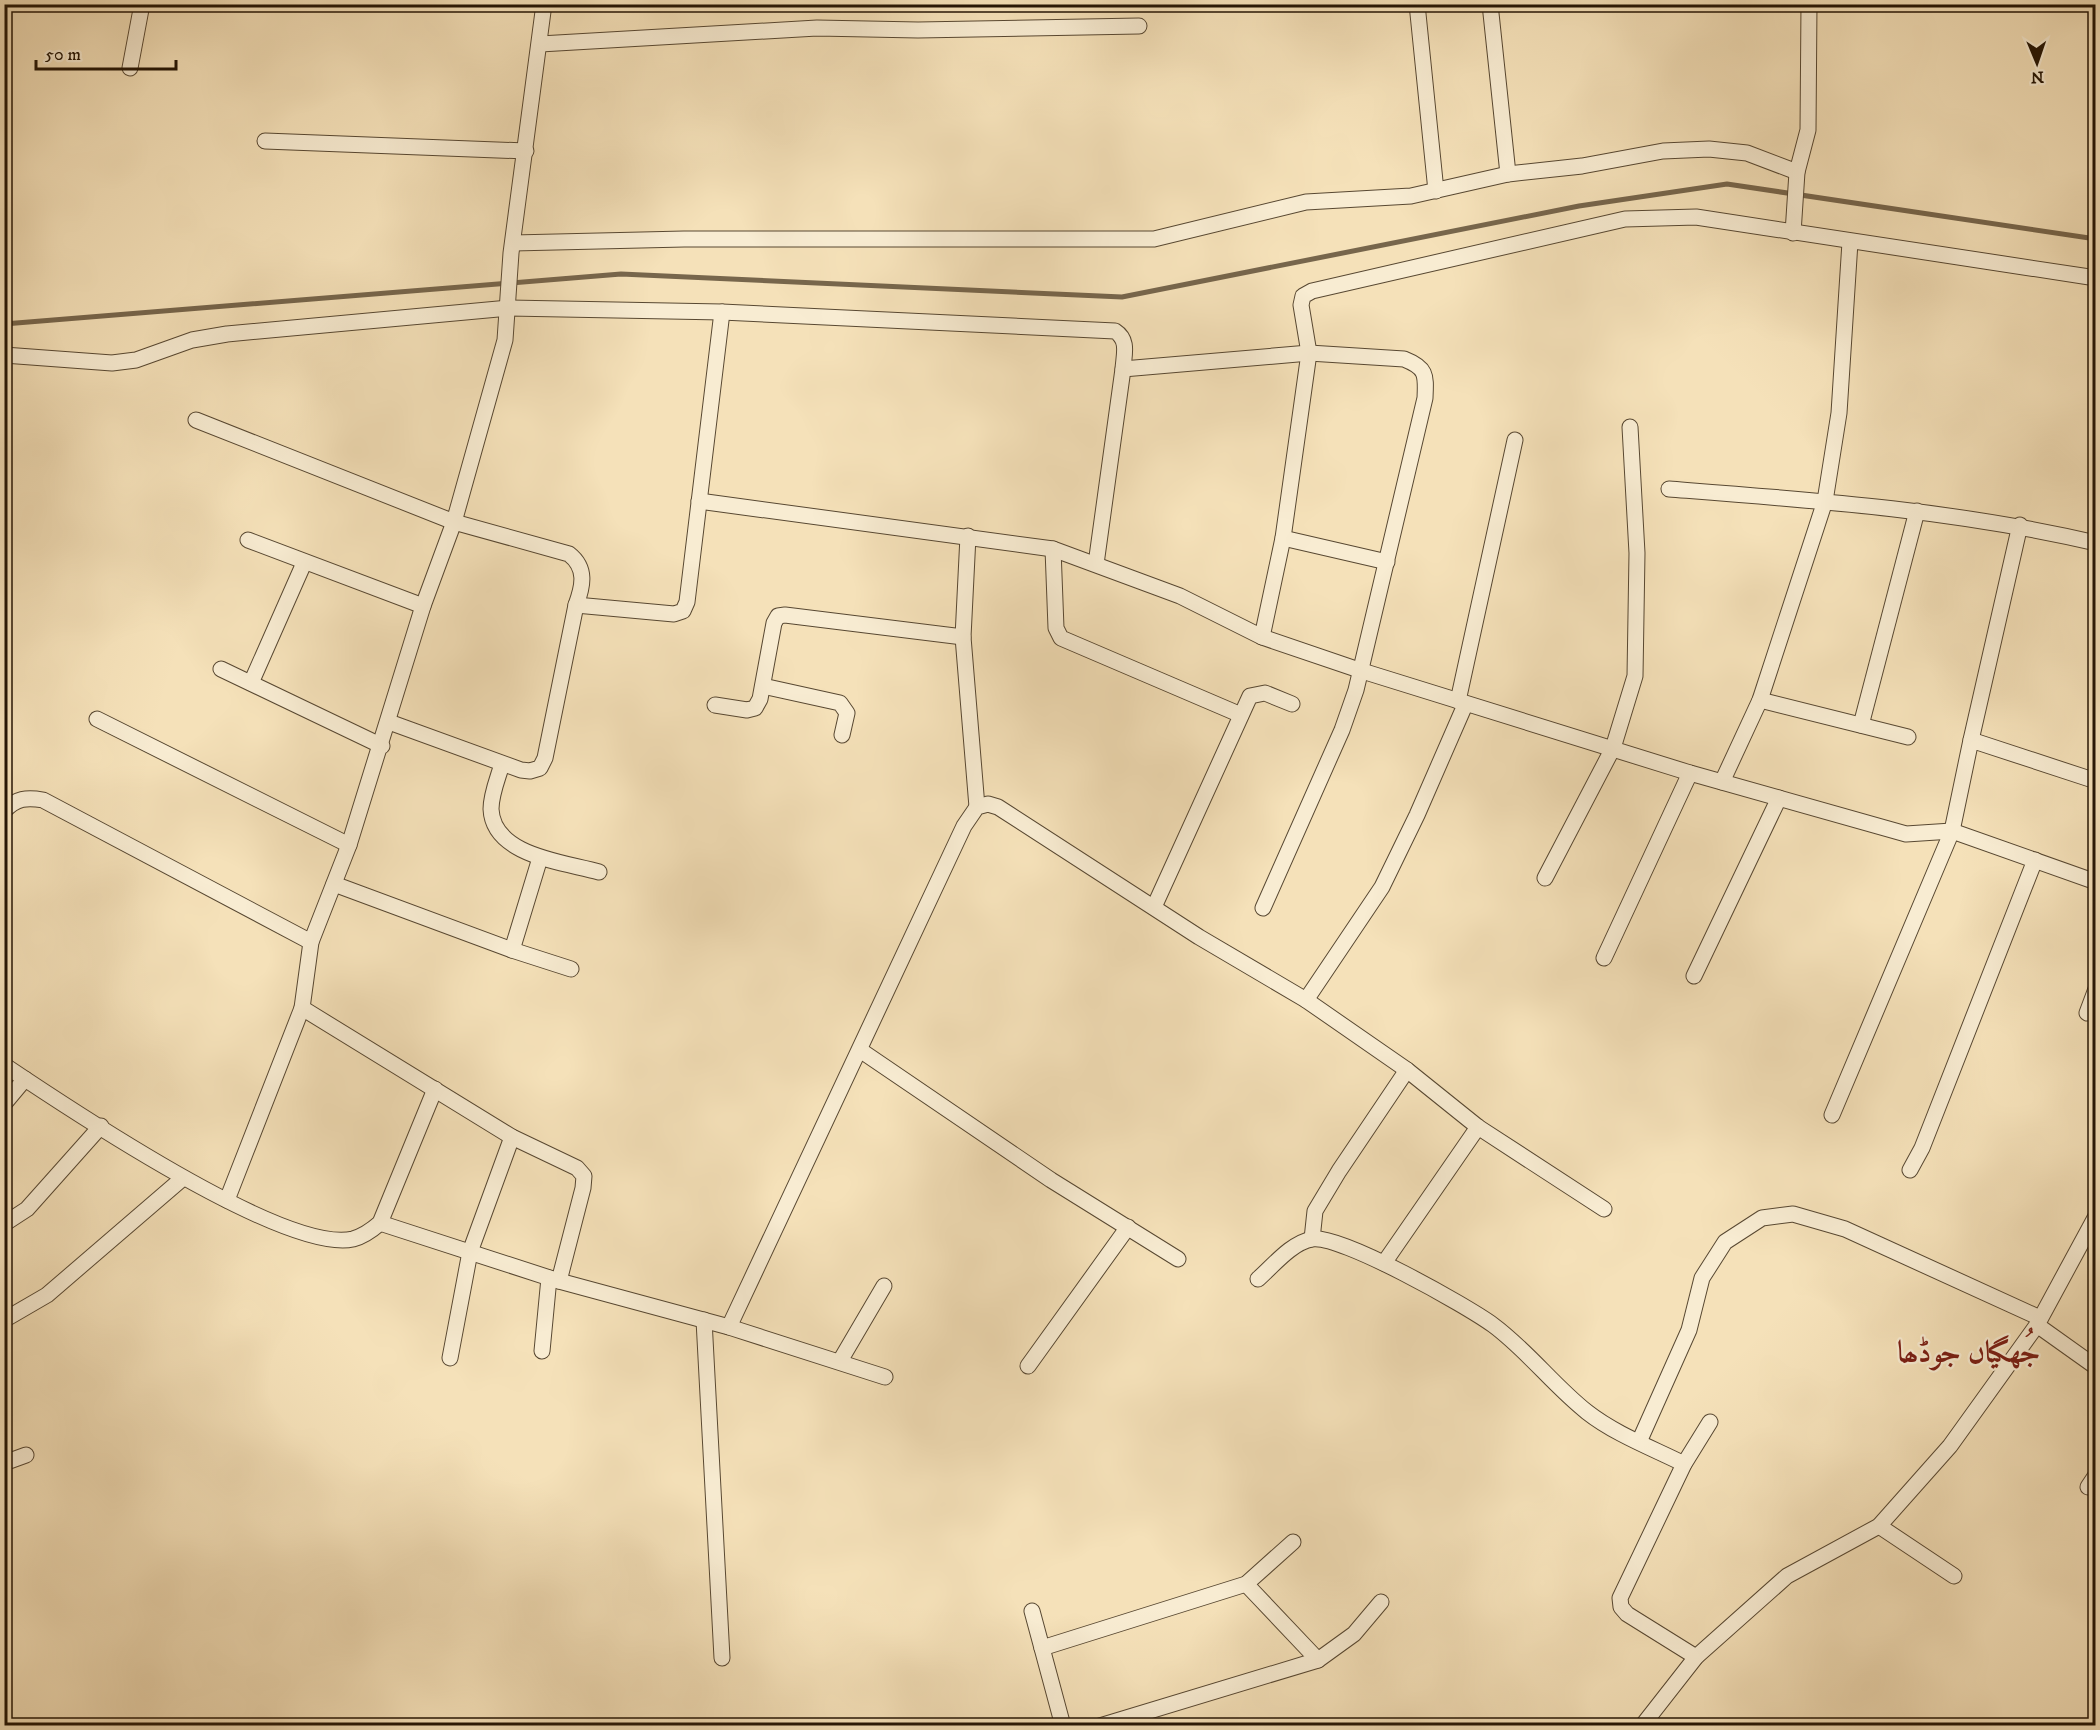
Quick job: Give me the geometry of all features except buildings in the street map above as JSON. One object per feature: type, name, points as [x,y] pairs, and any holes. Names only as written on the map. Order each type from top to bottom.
[{"type":"street","points":[[130,68],[142,4]]},
{"type":"street","points":[[226,1200],[302,1008],[311,942],[349,845],[389,722],[423,606],[454,522],[505,340],[512,248],[544,4]]},
{"type":"street","points":[[1417,4],[1436,191]]},
{"type":"street","points":[[1490,4],[1508,174]]},
{"type":"street","points":[[1793,233],[1797,172],[1808,130],[1809,4]]},
{"type":"street","points":[[540,45],[817,28],[918,30],[1139,26]]},
{"type":"street","points":[[265,141],[526,151]]},
{"type":"street","points":[[512,248],[684,239],[1154,239],[1306,202],[1411,196],[1508,174],[1582,166],[1663,151],[1709,149],[1747,153],[1797,172]]},
{"type":"street","points":[[1262,637],[1283,538],[1309,353],[1301,305],[1303,296],[1312,291],[1625,219],[1696,218],[2096,278]]},
{"type":"street","points":[[1722,782],[1760,700],[1825,501],[1839,413],[1850,242]]},
{"type":"street","points":[[4,355],[112,363],[136,360],[192,340],[227,334],[508,301],[1114,331],[1122,336],[1125,343],[1123,369],[1096,564]]},
{"type":"street","points":[[576,605],[674,614],[683,611],[687,602],[723,312]]},
{"type":"street","points":[[1123,369],[1309,353],[1404,358],[1419,365],[1426,376],[1425,398],[1356,690],[1342,730],[1263,908]]},
{"type":"street","points":[[196,420],[454,522],[569,554],[579,562],[583,577],[545,758],[540,768],[530,771],[502,764],[389,722]]},
{"type":"street","points":[[1545,878],[1613,748],[1635,676],[1636,553],[1630,427]]},
{"type":"street","points":[[1306,1000],[1382,887],[1417,815],[1461,703],[1515,440]]},
{"type":"street","points":[[1669,489],[1825,501],[1917,511],[2020,525],[2096,543]]},
{"type":"street","points":[[699,501],[1053,549],[1180,596],[1262,637],[1461,703],[1690,773],[1906,834],[1952,831],[2096,882]]},
{"type":"street","points":[[1861,725],[1917,511]]},
{"type":"street","points":[[1832,1115],[1952,831],[2020,525]]},
{"type":"street","points":[[729,1327],[964,826],[977,807],[963,637],[968,536]]},
{"type":"street","points":[[1283,538],[1388,562]]},
{"type":"street","points":[[248,540],[423,606]]},
{"type":"street","points":[[1053,549],[1056,628],[1061,638],[1241,715]]},
{"type":"street","points":[[251,683],[304,562]]},
{"type":"street","points":[[715,705],[747,710],[755,708],[760,699],[774,623],[778,616],[963,637]]},
{"type":"street","points":[[222,669],[381,746]]},
{"type":"street","points":[[763,686],[840,703],[847,712],[842,735]]},
{"type":"street","points":[[1154,907],[1250,696],[1257,693],[1292,704]]},
{"type":"street","points":[[1760,700],[1908,737]]},
{"type":"street","points":[[97,719],[349,845]]},
{"type":"street","points":[[1971,740],[2096,781]]},
{"type":"street","points":[[502,764],[491,808],[494,826],[504,839],[540,858],[599,872]]},
{"type":"street","points":[[1604,958],[1690,773]]},
{"type":"street","points":[[4,811],[12,803],[27,797],[44,800],[311,942]]},
{"type":"street","points":[[1694,976],[1779,798]]},
{"type":"street","points":[[977,807],[988,804],[998,807],[1154,907],[1306,1000],[1407,1070],[1478,1127],[1604,1209]]},
{"type":"street","points":[[512,950],[540,858]]},
{"type":"street","points":[[1910,1170],[1922,1148],[2035,860]]},
{"type":"street","points":[[334,884],[512,950],[571,969]]},
{"type":"street","points":[[2087,1013],[2096,989]]},
{"type":"street","points":[[302,1008],[512,1137],[577,1168],[584,1176],[583,1188],[554,1280],[542,1351]]},
{"type":"street","points":[[860,1050],[1051,1180],[1178,1259]]},
{"type":"street","points":[[4,1065],[183,1178],[226,1200],[294,1229],[330,1238],[351,1239],[369,1232],[380,1223],[435,1089]]},
{"type":"street","points":[[1312,1239],[1315,1211],[1407,1070]]},
{"type":"street","points":[[4,1104],[25,1079]]},
{"type":"street","points":[[4,1224],[27,1209],[100,1126]]},
{"type":"street","points":[[1384,1263],[1478,1127]]},
{"type":"street","points":[[450,1358],[470,1252],[512,1137]]},
{"type":"street","points":[[4,1320],[47,1295],[183,1178]]},
{"type":"street","points":[[1639,1442],[1689,1330],[1702,1278],[1725,1242],[1762,1218],[1792,1214],[1845,1229],[2039,1322],[2096,1367]]},
{"type":"street","points":[[1642,1725],[1695,1657],[1787,1576],[1879,1526],[1950,1446],[2039,1322],[2096,1216]]},
{"type":"street","points":[[380,1223],[554,1280],[729,1327],[885,1377]]},
{"type":"street","points":[[1028,1366],[1128,1227]]},
{"type":"street","points":[[1257,1279],[1290,1250],[1312,1239],[1335,1242],[1384,1263],[1492,1324],[1587,1412],[1639,1442],[1684,1464]]},
{"type":"street","points":[[840,1361],[884,1286]]},
{"type":"street","points":[[704,1320],[722,1658]]},
{"type":"street","points":[[1695,1657],[1627,1614],[1621,1607],[1620,1598],[1684,1464],[1710,1422]]},
{"type":"street","points":[[4,1463],[26,1455]]},
{"type":"street","points":[[1879,1526],[1954,1576]]},
{"type":"street","points":[[1042,1648],[1246,1584],[1293,1542]]},
{"type":"street","points":[[1246,1584],[1317,1660]]},
{"type":"street","points":[[1100,1725],[1317,1660],[1354,1634],[1381,1602]]},
{"type":"street","points":[[1032,1611],[1063,1725]]},
{"type":"waterway","points":[[4,324],[621,274],[1122,297],[1579,206],[1727,184],[2096,239]]},
{"type":"district","name":"جُھگیاں جوڈھا","points":[[1969,1352]]}]
